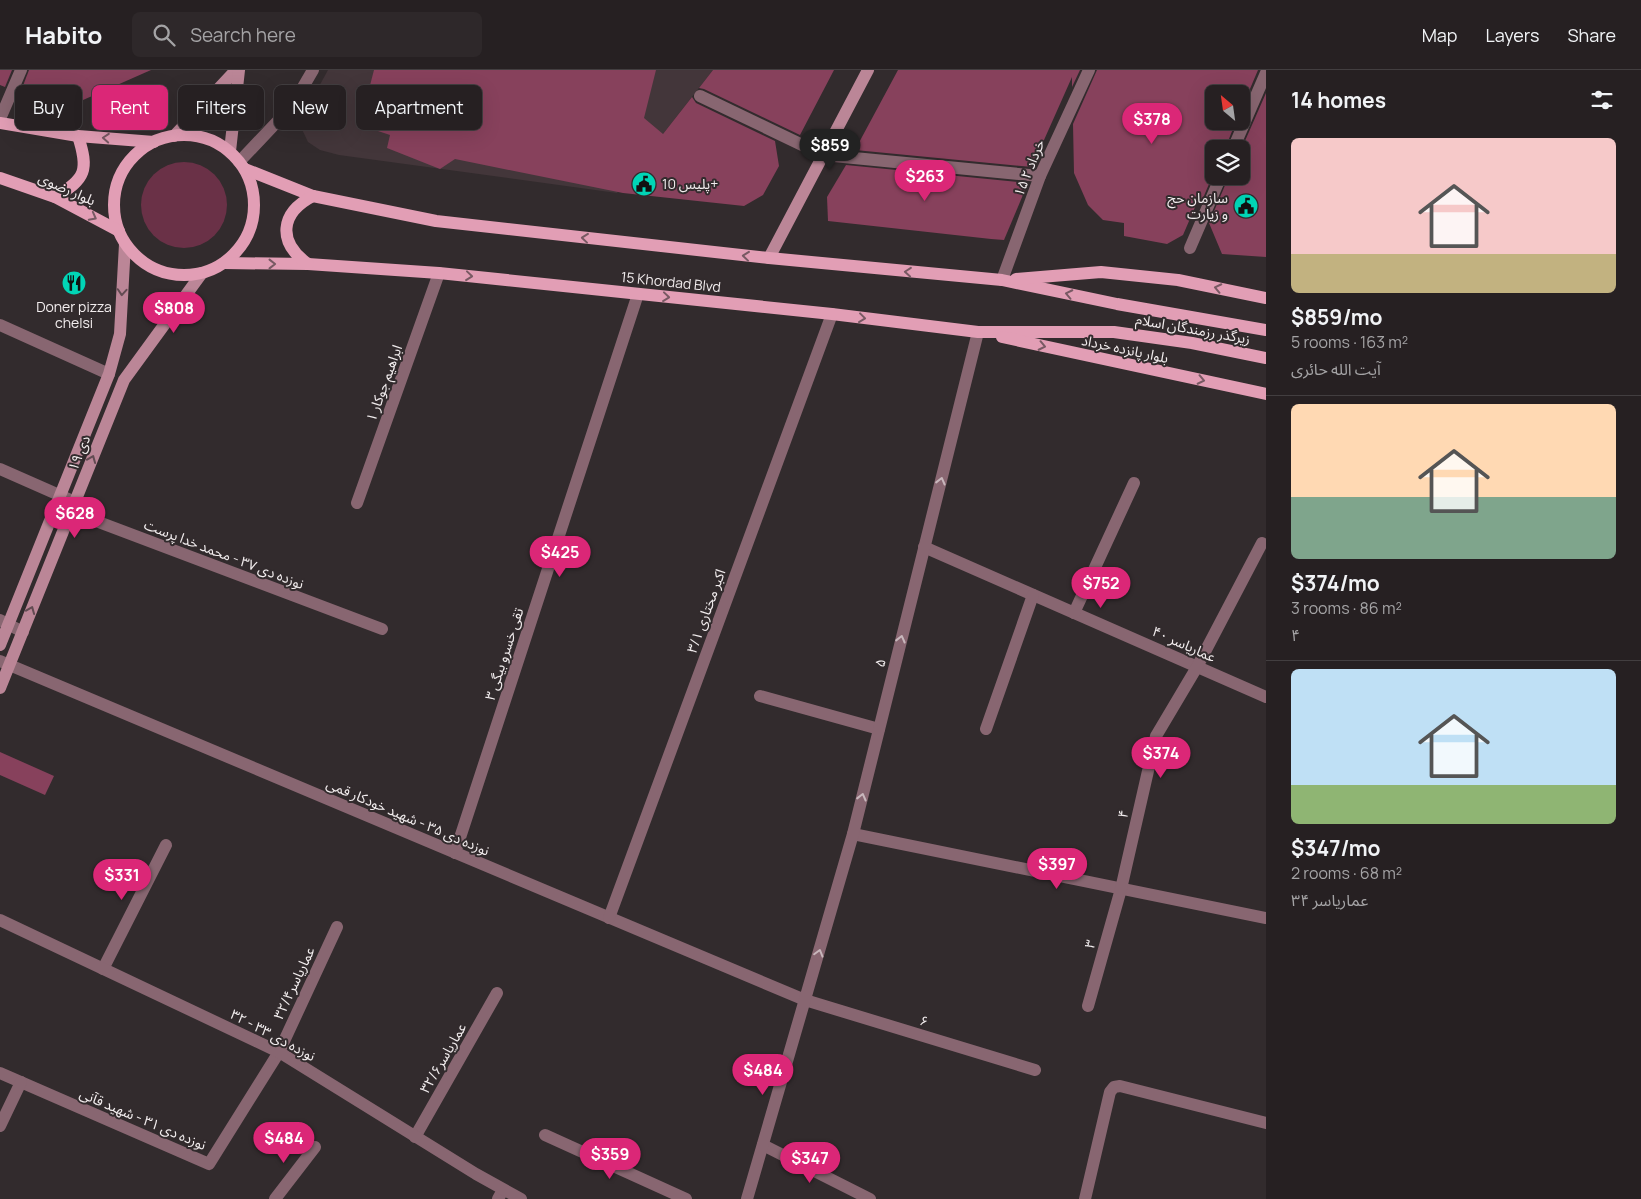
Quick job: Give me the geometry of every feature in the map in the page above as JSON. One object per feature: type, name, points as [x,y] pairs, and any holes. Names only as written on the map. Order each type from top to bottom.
[{"type":"main road","points":[[174,136],[237,70]]},
{"type":"main road","points":[[230,151],[237,70]]},
{"type":"main road","points":[[769,258],[868,70]]},
{"type":"main road","points":[[0,123],[78,136],[154,142]]},
{"type":"main road","points":[[55,197],[75,183],[82,173],[85,161],[78,136]]},
{"type":"main road","points":[[174,136],[193,136],[213,141],[230,151],[242,166],[252,188],[254,210],[250,230],[239,249],[224,263],[202,273],[173,274],[146,264],[125,244],[119,231],[114,205],[119,180],[133,157],[154,142],[174,136]]},
{"type":"main road","points":[[242,166],[313,196],[436,221],[769,258],[1002,280],[1101,272],[1178,280],[1266,298]]},
{"type":"main road","name":"بلوار رضوی","points":[[0,178],[55,197],[119,231]]},
{"type":"main road","points":[[308,264],[296,255],[288,243],[286,228],[290,214],[300,202],[313,196]]},
{"type":"main road","name":"۱۹ دی","points":[[0,645],[4,622],[58,501],[110,374],[120,334],[125,244]]},
{"type":"main road","name":"15 Khordad Blvd","points":[[224,263],[308,264],[439,273],[832,314],[978,332],[1114,332]]},
{"type":"main road","name":"۱۹ دی","points":[[0,688],[5,663],[22,632],[124,380],[202,273]]},
{"type":"main road","name":"زیرگذر رزمندگان اسلام","points":[[1002,280],[1116,304],[1266,330]]},
{"type":"main road","name":"بلوار پانزده خرداد","points":[[978,332],[1266,394]]},
{"type":"main road","name":"زیرگذر رزمندگان اسلام","points":[[1114,332],[1192,342],[1266,358]]},
{"type":"street","points":[[0,119],[21,70]]},
{"type":"street","points":[[242,166],[292,106],[313,70]]},
{"type":"street","name":"۱۵ خرداد ۲","points":[[1002,280],[1040,176],[1088,70]]},
{"type":"street","points":[[1237,140],[1266,73]]},
{"type":"street","points":[[700,96],[823,155],[1040,176]]},
{"type":"street","points":[[1190,248],[1217,185]]},
{"type":"street","name":"۱ ابراهیم جوکار","points":[[357,503],[439,273]]},
{"type":"street","name":"۳ تقی خسرو بیگی","points":[[455,853],[638,294]]},
{"type":"street","name":"۳/۱ اکبر مختاری","points":[[609,918],[832,314]]},
{"type":"street","points":[[0,325],[110,374]]},
{"type":"street","name":"۵","points":[[748,1199],[853,834],[978,332]]},
{"type":"street","name":"نوزده دی ۳۷ - محمد خدا پرست","points":[[0,469],[58,501],[382,629]]},
{"type":"street","points":[[1074,613],[1134,483]]},
{"type":"street","points":[[1197,667],[1262,543]]},
{"type":"street","name":"عماریاسر ۴۰","points":[[924,547],[1266,697]]},
{"type":"street","points":[[986,729],[1033,595]]},
{"type":"street","points":[[4,622],[22,632]]},
{"type":"street","name":"نوزده دی ۳۵ - شهید خودکار قمی","points":[[5,663],[805,1000]]},
{"type":"street","name":"۴","points":[[1121,889],[1156,736],[1197,667]]},
{"type":"street","points":[[760,696],[879,729]]},
{"type":"street","points":[[853,834],[1266,918]]},
{"type":"street","points":[[103,969],[166,845]]},
{"type":"street","name":"۳","points":[[1088,1006],[1121,889]]},
{"type":"street","name":"۳۲ - نوزده دی ۳۳","points":[[0,920],[279,1052],[415,1137],[500,1195],[521,1199]]},
{"type":"street","name":"عماریاسر۳۲/۴","points":[[279,1052],[337,927]]},
{"type":"street","name":"عماریاسر۳۲/۶","points":[[415,1137],[497,994]]},
{"type":"street","name":"۶","points":[[805,1000],[1035,1070]]},
{"type":"street","name":"نوزده دی ۳۱ - شهید قآنی","points":[[0,1073],[209,1164],[279,1052]]},
{"type":"street","points":[[0,1126],[21,1082]]},
{"type":"street","points":[[1085,1199],[1110,1092],[1114,1087],[1120,1086],[1266,1123]]},
{"type":"street","points":[[545,1135],[686,1199]]},
{"type":"street","points":[[763,1145],[870,1199]]},
{"type":"street","points":[[275,1199],[315,1147]]},
{"type":"shaded area","points":[[328,70],[713,70],[617,193],[339,155],[320,150],[308,142],[302,130],[346,130],[346,85],[320,85]]},
{"type":"shaded area","points":[[184,162],[200,165],[208,169],[220,181],[224,189],[227,205],[224,221],[220,229],[208,241],[200,245],[184,248],[168,245],[160,241],[148,229],[144,221],[141,205],[144,189],[148,181],[160,169],[168,165]]},
{"type":"building","points":[[0,70],[12,70],[5,87],[0,85]]},
{"type":"building","points":[[29,70],[151,70],[117,85],[92,85],[92,96],[82,100],[82,85],[23,85]]},
{"type":"building","points":[[374,70],[656,70],[644,118],[663,134],[692,97],[696,103],[775,141],[779,166],[763,195],[744,206],[623,193],[455,159],[440,169],[387,148],[390,135],[375,130],[482,130],[482,85],[370,85]]},
{"type":"building","points":[[713,70],[834,70],[800,135],[699,88]]},
{"type":"building","points":[[898,70],[1080,70],[1072,87],[1072,77],[1032,167],[855,150]]},
{"type":"building","points":[[1097,70],[1258,70],[1250,89],[1250,85],[1205,85],[1205,130],[1232,130],[1229,140],[1205,140],[1205,185],[1209,185],[1201,203],[1199,198],[1183,235],[1167,244],[1124,236],[1124,223],[1103,220],[1088,205],[1074,173],[1073,124]]},
{"type":"building","name":"سازمان حج و زیارت","points":[[1266,93],[1266,257],[1222,254],[1209,223],[1225,185],[1250,185],[1250,140],[1245,140]]},
{"type":"building","points":[[846,165],[1028,183],[1004,240],[991,239],[828,221],[827,197]]},
{"type":"building","points":[[0,752],[54,776],[45,795],[0,775]]},
{"type":"place","name":"پلیس 10+","points":[[644,184]]},
{"type":"place","name":"سازمان حج و زیارت","points":[[1246,206]]},
{"type":"place","name":"Doner pizza chelsi","points":[[74,283]]}]
